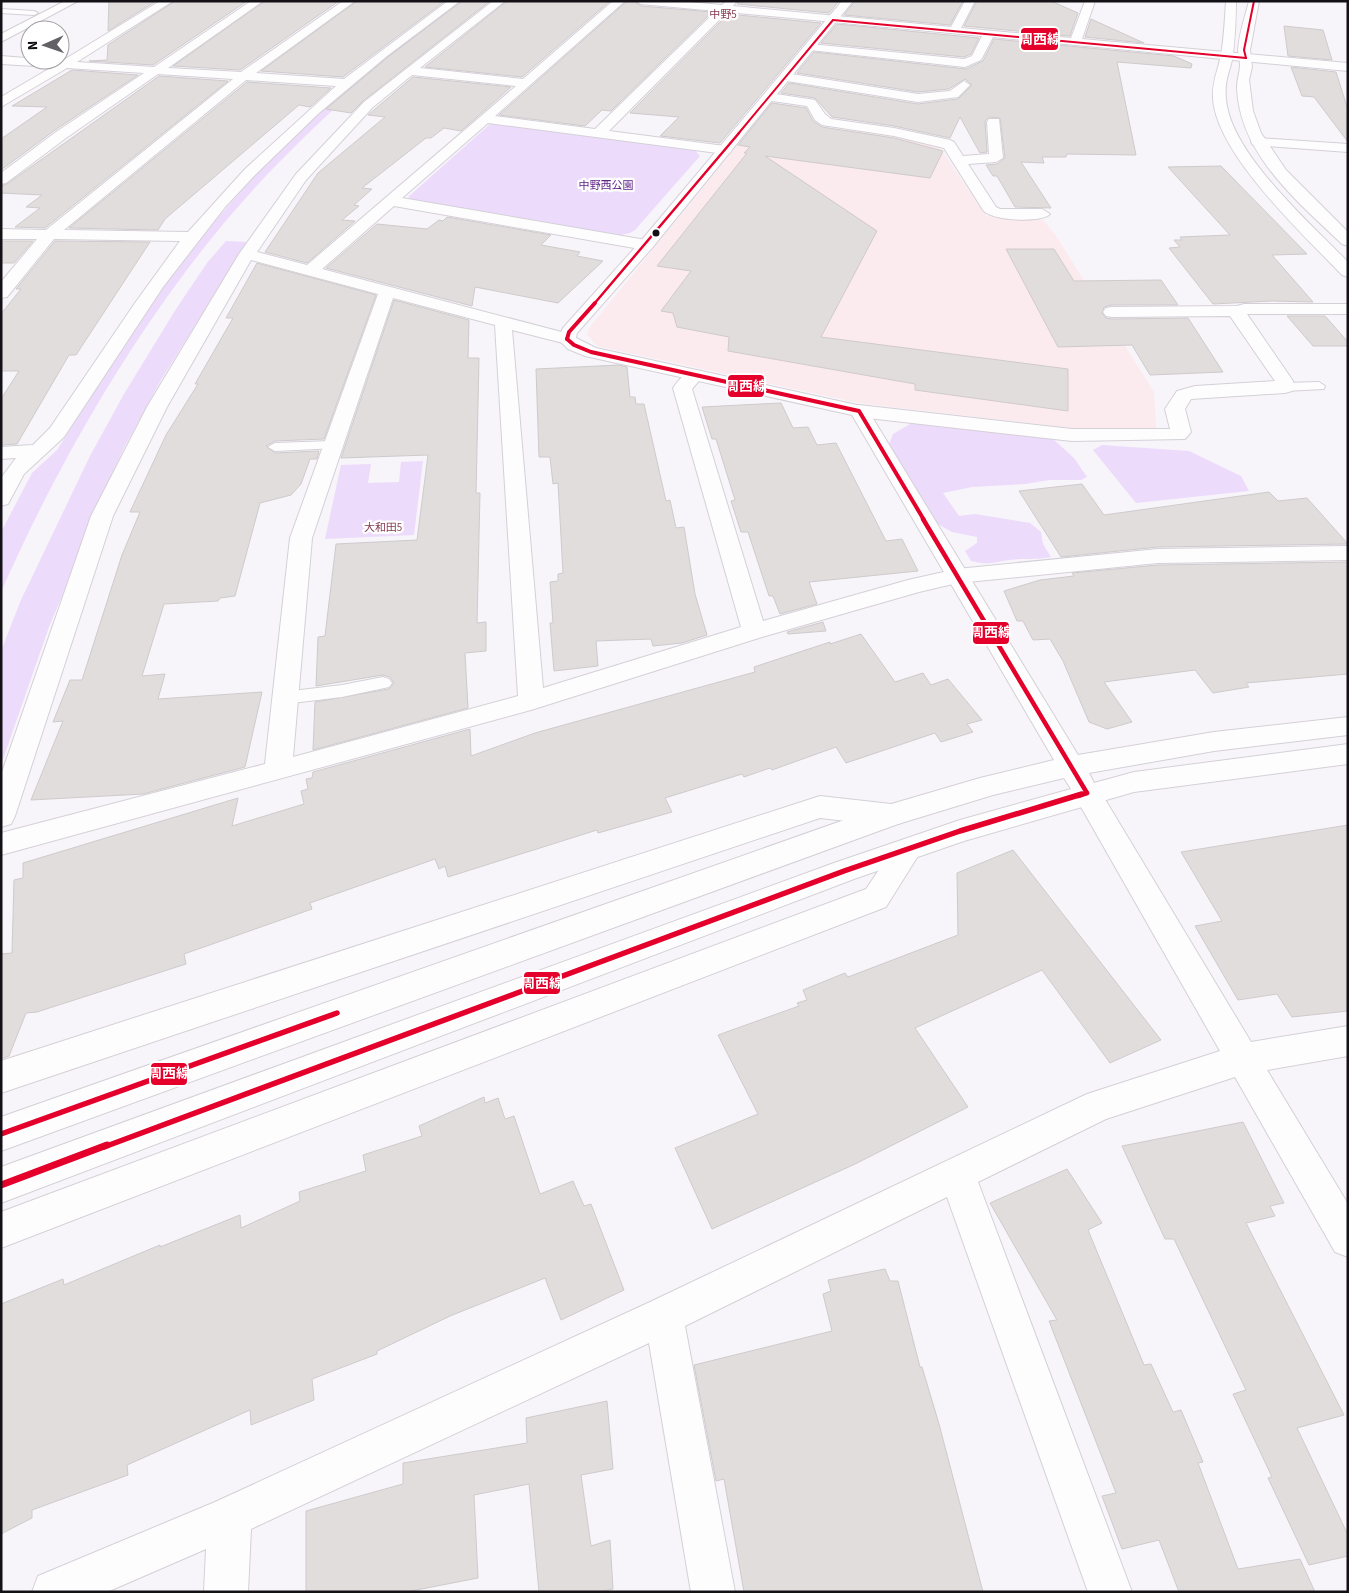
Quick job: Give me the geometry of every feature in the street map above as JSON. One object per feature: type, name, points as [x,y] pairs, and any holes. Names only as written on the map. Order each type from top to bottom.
[{"type":"street","points":[[1,40],[73,1]]},
{"type":"street","points":[[70,61],[168,1]]},
{"type":"street","points":[[1,180],[60,135],[258,1]]},
{"type":"street","points":[[1,293],[49,235],[244,76],[350,1]]},
{"type":"street","points":[[1,500],[18,467],[53,440],[161,277],[192,236],[256,166],[345,83],[393,45],[454,1]]},
{"type":"street","points":[[1,816],[102,516],[157,407],[247,254],[301,177],[368,105],[500,1]]},
{"type":"street","points":[[310,271],[487,119],[620,1]]},
{"type":"street","points":[[641,1],[728,5],[833,20],[1348,67]]},
{"type":"street","points":[[567,339],[569,332],[646,245],[848,1]]},
{"type":"street","points":[[954,31],[970,1]]},
{"type":"street","points":[[1075,42],[1090,1]]},
{"type":"street","points":[[1231,1],[1227,57],[1222,68],[1220,102],[1224,122],[1232,137],[1267,185],[1348,272]]},
{"type":"street","points":[[1254,1],[1244,50],[1246,66],[1243,71],[1243,104],[1258,142],[1291,185],[1348,241]]},
{"type":"street","points":[[599,133],[728,5]]},
{"type":"street","points":[[810,48],[965,63],[977,58],[989,34]]},
{"type":"street","points":[[1,60],[20,61]]},
{"type":"street","points":[[70,64],[345,83]]},
{"type":"street","points":[[1,103],[55,70]]},
{"type":"street","points":[[409,71],[527,83]]},
{"type":"street","points":[[785,77],[918,98],[954,94],[964,85]]},
{"type":"street","points":[[769,97],[811,103],[820,117],[826,122],[894,132],[945,143],[949,145],[990,210],[996,214],[1042,214]]},
{"type":"street","points":[[894,132],[920,100],[918,98]]},
{"type":"street","points":[[487,119],[725,150]]},
{"type":"street","points":[[959,161],[996,158],[994,122]]},
{"type":"street","points":[[1258,142],[1348,148]]},
{"type":"street","points":[[391,201],[646,245]]},
{"type":"street","points":[[1,234],[192,236]]},
{"type":"street","points":[[247,254],[567,339],[574,345],[591,352],[859,411],[1072,435],[1178,435],[1181,432],[1175,409],[1184,395],[1195,392],[1285,387],[1284,381],[1238,316],[1239,311]]},
{"type":"street","points":[[278,771],[301,538],[387,291]]},
{"type":"street","points":[[1112,312],[1239,311],[1244,308],[1348,309]]},
{"type":"street","points":[[503,322],[531,701]]},
{"type":"street","points":[[695,375],[682,388],[754,631]]},
{"type":"street","points":[[859,411],[1348,1239]]},
{"type":"street","points":[[1,453],[40,450]]},
{"type":"street","points":[[1,844],[278,771],[531,701],[754,631],[916,585],[957,576],[1158,556],[1348,553]]},
{"type":"street","points":[[1,1185],[844,871],[960,831],[1079,781],[1174,747],[1348,726]]},
{"type":"street","points":[[1,1134],[808,844],[891,815],[993,785],[1079,781],[1134,782],[1348,754]]},
{"type":"street","points":[[1,1077],[820,807],[891,815]]},
{"type":"street","points":[[1,1230],[876,898],[906,851]]},
{"type":"street","points":[[54,1592],[230,1517],[664,1316],[1098,1105],[1243,1059],[1348,1041]]},
{"type":"street","points":[[957,1175],[1110,1592]]},
{"type":"street","points":[[664,1316],[714,1592]]},
{"type":"street","points":[[226,1592],[230,1517]]},
{"type":"lane","points":[[1,11],[34,13]]},
{"type":"lane","points":[[1285,387],[1319,386]]},
{"type":"lane","points":[[275,447],[332,445]]},
{"type":"lane","points":[[284,698],[342,691],[383,683]]},
{"type":"shaded area","points":[[769,114],[813,127],[870,133],[933,145],[940,148],[986,216],[998,218],[1035,217],[1044,221],[1056,236],[1154,392],[1156,428],[1067,428],[859,403],[597,346],[587,334],[590,327],[762,115]]},
{"type":"green space","points":[[461,1],[469,1],[370,76],[303,138],[236,209],[188,269],[127,356],[98,402],[46,497],[1,592],[1,532],[32,473],[57,450],[134,328],[205,232],[268,161],[315,115],[396,47]]},
{"type":"green space","name":"中野西公園","points":[[499,123],[693,148],[700,156],[635,230],[616,236],[413,200],[408,197],[490,124]]},
{"type":"green space","points":[[226,241],[247,242],[161,380],[124,448],[89,523],[70,577],[49,627],[1,765],[1,651],[21,600],[90,456],[124,394],[176,309],[207,263]]},
{"type":"green space","points":[[917,420],[1052,438],[1074,458],[1087,477],[1081,480],[1049,480],[1025,484],[972,487],[943,493],[959,516],[975,514],[1030,523],[1041,532],[1043,544],[1051,557],[987,563],[971,561],[965,551],[977,543],[977,537],[952,532],[936,523],[889,444],[893,434]]},
{"type":"green space","points":[[1102,445],[1189,451],[1241,476],[1249,491],[1136,503],[1093,450]]},
{"type":"green space","points":[[423,461],[414,535],[325,539],[341,465],[371,464],[368,483],[399,482],[401,462]]},
{"type":"building","points":[[109,1],[156,1],[108,31]]},
{"type":"building","points":[[175,1],[247,1],[153,65],[89,61],[107,60],[108,45]]},
{"type":"building","points":[[265,1],[339,1],[240,70],[173,66]]},
{"type":"building","points":[[357,1],[445,1],[343,77],[261,71]]},
{"type":"building","points":[[462,1],[490,1],[363,101],[351,113],[326,109],[388,57]]},
{"type":"building","points":[[507,1],[610,1],[522,77],[425,67]]},
{"type":"building","points":[[627,1],[634,1],[641,6],[712,12],[611,111],[602,110],[585,126],[499,115]]},
{"type":"building","points":[[739,1],[839,1],[829,13],[737,4]]},
{"type":"building","points":[[855,1],[963,1],[950,25],[844,15]]},
{"type":"building","points":[[977,1],[1051,1],[1078,13],[1070,36],[964,26]]},
{"type":"building","points":[[728,14],[821,23],[720,143],[660,136],[679,117],[630,113]]},
{"type":"building","points":[[1091,19],[1144,43],[1085,37]]},
{"type":"building","points":[[837,24],[979,38],[971,54],[964,57],[821,43]]},
{"type":"building","points":[[1284,26],[1323,30],[1332,60],[1288,56]]},
{"type":"building","points":[[994,39],[1174,56],[1192,64],[1191,68],[1117,62],[1136,155],[1067,154],[1066,157],[1042,157],[1044,163],[1021,162],[1051,208],[1015,207],[997,176],[993,176],[986,165],[997,164],[1005,158],[1000,118],[989,117],[985,121],[987,152],[980,153],[960,117],[950,138],[894,126],[832,117],[815,98],[781,93],[789,83],[918,104],[958,99],[972,85],[965,79],[949,89],[918,92],[797,73],[814,52],[966,69],[983,61]]},
{"type":"building","points":[[1291,67],[1336,72],[1348,110],[1348,142],[1314,97],[1302,96]]},
{"type":"building","points":[[72,70],[138,75],[55,130],[1,170],[1,139],[47,107],[12,106]]},
{"type":"building","points":[[159,76],[228,81],[45,228],[15,227],[40,208],[26,207],[42,195],[1,193],[1,186],[7,184]]},
{"type":"building","points":[[413,77],[511,87],[461,131],[444,128],[431,138],[426,138],[362,188],[372,189],[354,205],[359,206],[342,220],[355,221],[307,263],[265,252],[318,173],[385,117],[368,115]]},
{"type":"building","points":[[247,82],[331,88],[310,107],[299,105],[165,219],[158,230],[69,228]]},
{"type":"building","points":[[772,103],[806,108],[813,121],[822,127],[894,138],[943,151],[930,178],[765,156],[877,231],[821,337],[1068,369],[1068,411],[915,390],[915,384],[728,351],[729,337],[677,327],[673,313],[661,311],[691,271],[657,266],[747,153],[744,153],[750,147],[738,145]]},
{"type":"building","points":[[1221,166],[1307,254],[1272,255],[1313,302],[1272,301],[1213,304],[1169,248],[1180,247],[1174,240],[1182,240],[1180,237],[1230,235],[1168,167]]},
{"type":"building","points":[[447,217],[551,235],[541,245],[580,252],[577,256],[603,261],[558,303],[475,287],[472,306],[326,268],[377,224],[427,229],[439,220],[443,221]]},
{"type":"building","points":[[1,241],[33,241],[14,263],[1,263]]},
{"type":"building","points":[[55,241],[150,242],[76,355],[69,355],[17,444],[1,445],[1,399],[19,371],[1,371],[1,314],[21,289],[16,289]]},
{"type":"building","points":[[1006,249],[1054,249],[1074,281],[1161,280],[1178,305],[1112,305],[1104,307],[1102,313],[1106,318],[1112,319],[1188,318],[1223,372],[1150,375],[1132,345],[1058,347]]},
{"type":"building","points":[[257,263],[376,295],[324,439],[275,441],[266,446],[275,453],[319,451],[317,459],[310,459],[301,484],[291,495],[260,503],[235,596],[220,598],[218,601],[164,604],[142,676],[165,674],[158,699],[262,692],[245,767],[143,794],[31,800],[63,721],[53,722],[70,680],[82,680],[122,555],[140,512],[130,512],[166,435],[198,384],[195,384],[233,318],[226,318]]},
{"type":"building","points":[[394,300],[469,320],[468,358],[479,358],[476,493],[480,493],[477,623],[486,622],[486,651],[465,653],[468,708],[313,750],[315,702],[389,689],[394,683],[390,677],[383,675],[316,686],[318,637],[325,636],[336,544],[417,540],[428,455],[341,458]]},
{"type":"building","points":[[1287,316],[1325,316],[1348,342],[1348,346],[1313,346]]},
{"type":"building","points":[[619,365],[627,367],[630,397],[635,397],[636,404],[644,404],[666,501],[670,500],[676,528],[684,527],[695,594],[707,635],[682,643],[653,646],[651,639],[596,641],[598,666],[554,671],[550,623],[553,623],[550,582],[558,581],[558,574],[563,573],[558,483],[553,484],[550,457],[539,457],[536,369]]},
{"type":"building","points":[[781,403],[793,428],[808,427],[817,445],[836,443],[886,541],[902,539],[918,571],[809,582],[817,604],[780,614],[773,596],[769,596],[748,532],[741,532],[731,501],[735,500],[716,439],[712,439],[702,407]]},
{"type":"building","points":[[1082,484],[1104,515],[1269,492],[1278,501],[1307,498],[1348,544],[1158,547],[1061,557],[1019,491]]},
{"type":"building","points":[[1348,562],[1348,674],[1246,683],[1249,687],[1213,693],[1195,670],[1104,682],[1132,722],[1107,729],[1089,722],[1063,661],[1050,639],[1033,640],[1023,621],[1017,621],[1004,591],[1040,580],[1074,576],[1072,573],[1158,565]]},
{"type":"building","points":[[823,622],[826,631],[788,634],[787,632]]},
{"type":"building","points":[[861,634],[895,682],[923,673],[931,685],[948,679],[982,720],[967,724],[973,732],[941,742],[935,733],[846,763],[836,747],[772,770],[770,768],[744,777],[742,774],[665,798],[672,812],[598,833],[597,830],[448,877],[445,866],[439,869],[435,859],[310,903],[312,909],[184,954],[186,964],[37,1012],[26,1013],[9,1056],[1,1059],[1,954],[12,953],[14,880],[23,878],[23,863],[238,798],[232,826],[304,804],[301,791],[308,789],[306,779],[312,778],[313,772],[470,729],[471,756],[535,733],[755,672],[754,667]]},
{"type":"building","points":[[1348,825],[1348,1011],[1292,1017],[1277,994],[1238,1000],[1195,926],[1222,921],[1181,852]]},
{"type":"building","points":[[1013,850],[1161,1040],[1110,1063],[1042,970],[915,1028],[968,1107],[853,1165],[712,1229],[675,1148],[758,1114],[718,1035],[799,1006],[797,1003],[807,1000],[803,990],[845,973],[848,977],[958,935],[957,873]]},
{"type":"building","points":[[484,1097],[485,1103],[498,1098],[505,1119],[514,1116],[540,1194],[573,1181],[584,1206],[591,1204],[624,1290],[561,1320],[545,1278],[450,1316],[377,1351],[377,1354],[312,1379],[314,1400],[251,1425],[250,1410],[127,1465],[128,1475],[32,1510],[32,1518],[1,1534],[1,1304],[63,1279],[64,1285],[160,1245],[160,1247],[240,1215],[241,1228],[300,1201],[299,1192],[366,1171],[363,1155],[422,1136],[419,1126]]},
{"type":"building","points":[[1243,1122],[1284,1203],[1270,1206],[1275,1216],[1246,1223],[1344,1415],[1297,1428],[1348,1535],[1348,1556],[1309,1565],[1268,1478],[1272,1477],[1233,1394],[1246,1390],[1174,1239],[1165,1239],[1122,1146]]},
{"type":"building","points":[[1067,1169],[1102,1223],[1088,1230],[1144,1365],[1151,1364],[1173,1412],[1181,1410],[1203,1462],[1198,1463],[1238,1569],[1300,1559],[1315,1592],[1179,1592],[1159,1540],[1122,1549],[1102,1496],[1116,1493],[1049,1321],[1057,1320],[990,1203]]},
{"type":"building","points":[[885,1269],[890,1281],[898,1281],[920,1367],[922,1367],[939,1424],[983,1592],[744,1592],[724,1479],[716,1481],[694,1365],[832,1331],[823,1294],[831,1291],[828,1280]]},
{"type":"building","points":[[607,1401],[613,1469],[581,1475],[591,1546],[610,1540],[613,1589],[597,1592],[539,1592],[529,1484],[474,1495],[478,1578],[406,1592],[306,1592],[306,1511],[403,1484],[403,1463],[527,1443],[526,1418]]},
{"type":"transit line","name":"周西線","points":[[1246,58],[1244,50],[1254,1]]},
{"type":"transit line","name":"周西線","points":[[833,20],[1246,58]]},
{"type":"transit line","name":"周西線","points":[[567,339],[569,332],[646,245],[833,20]]},
{"type":"transit line","name":"周西線","points":[[567,339],[574,345],[591,352],[859,411],[1087,793]]},
{"type":"transit line","name":"周西線","points":[[1,1185],[844,871],[960,831],[1087,793]]},
{"type":"transit line","name":"周西線","points":[[1,1134],[337,1013]]},
{"type":"district","name":"中野5","points":[[723,14]]},
{"type":"district","name":"大和田5","points":[[383,527]]}]
